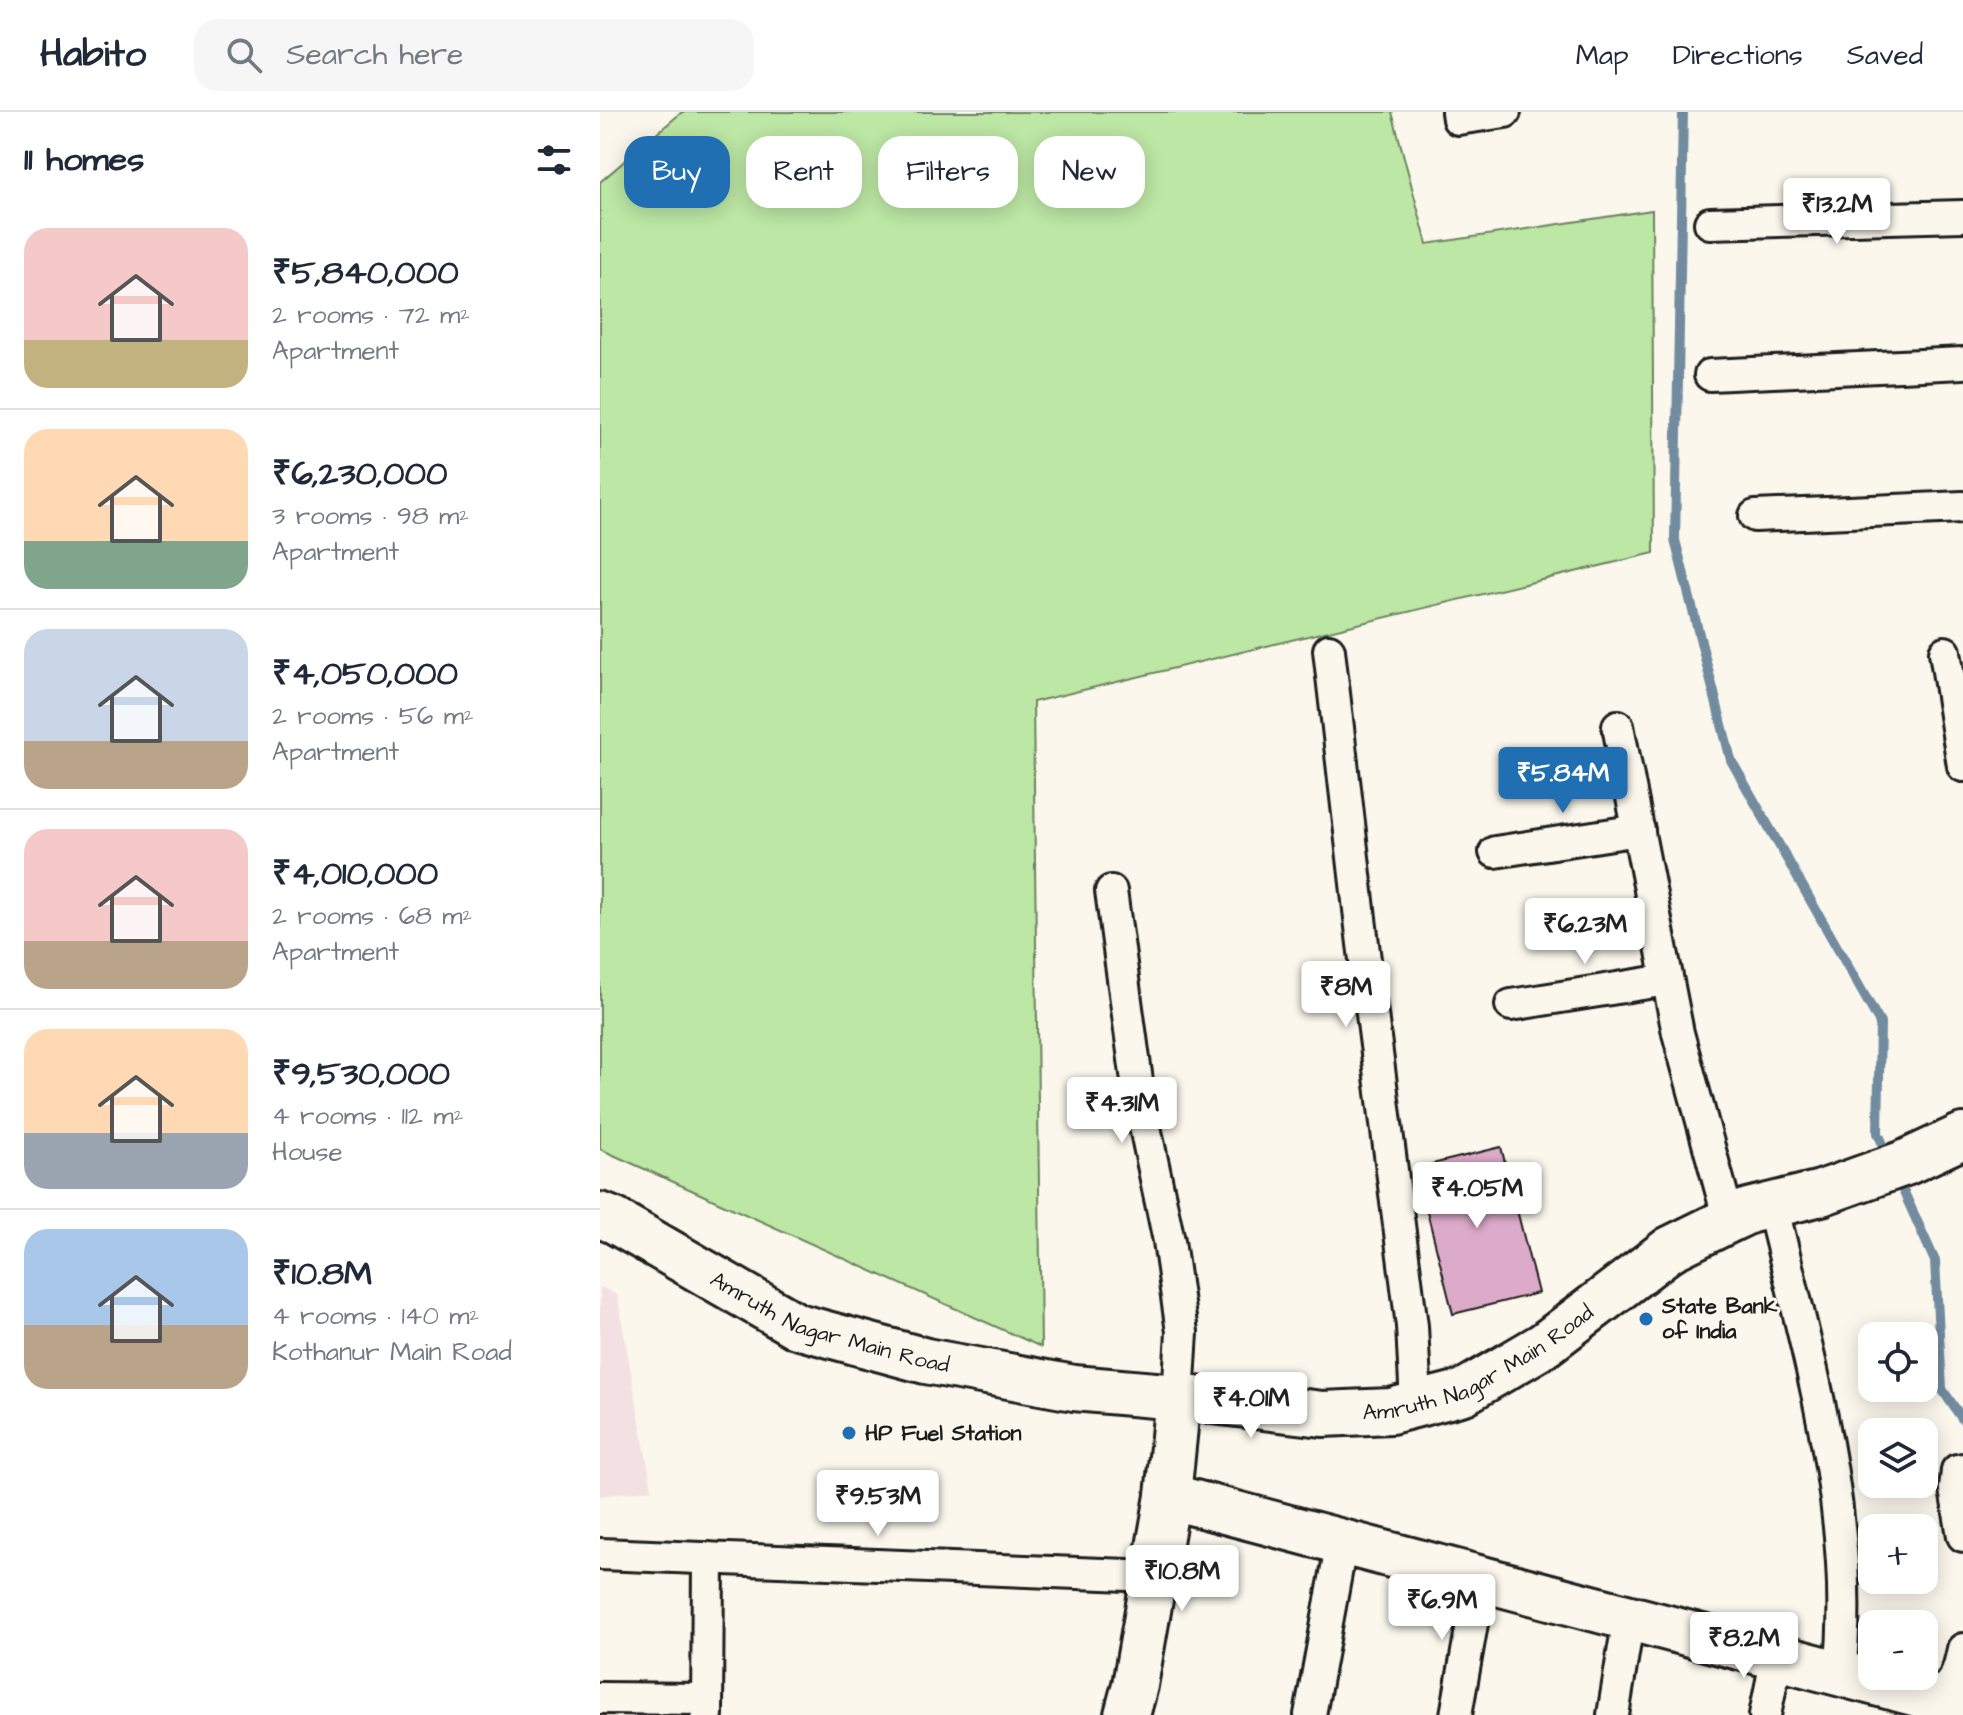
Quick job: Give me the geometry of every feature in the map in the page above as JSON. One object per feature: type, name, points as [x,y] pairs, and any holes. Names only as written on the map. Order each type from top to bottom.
[{"type":"main road","name":"Amruth Nagar Main Road","points":[[600,1215],[797,1326],[941,1364],[1074,1388],[1323,1414],[1391,1411],[1464,1392],[1544,1345],[1670,1249],[1729,1220],[1748,1211],[1821,1193],[1892,1168],[1963,1136]]},
{"type":"main road","points":[[1127,1715],[1168,1496],[1178,1397]]},
{"type":"main road","points":[[1168,1496],[1947,1701]]},
{"type":"street","points":[[1457,112],[1458,119],[1505,112]]},
{"type":"street","points":[[1710,223],[1963,216]]},
{"type":"street","points":[[1710,375],[1963,363]]},
{"type":"street","points":[[1755,516],[1963,507]]},
{"type":"street","points":[[1329,650],[1412,1326],[1416,1404]]},
{"type":"street","points":[[1945,652],[1963,766]]},
{"type":"street","points":[[1618,726],[1678,1033],[1729,1220]]},
{"type":"street","points":[[1495,852],[1639,830]]},
{"type":"street","points":[[1111,891],[1140,1103],[1169,1241],[1182,1332],[1178,1397]]},
{"type":"street","points":[[1511,1005],[1667,980]]},
{"type":"street","points":[[1772,1205],[1815,1383],[1834,1489],[1843,1575],[1844,1636],[1840,1673]]},
{"type":"street","points":[[1963,1469],[1957,1470],[1955,1489],[1963,1536]]},
{"type":"street","points":[[1310,1715],[1342,1541]]},
{"type":"street","points":[[600,1554],[1154,1576]]},
{"type":"street","points":[[600,1698],[707,1707],[708,1558]]},
{"type":"street","points":[[1456,1715],[1480,1578]]},
{"type":"street","points":[[1613,1715],[1629,1617]]},
{"type":"street","points":[[1947,1701],[1948,1688],[1954,1680],[1963,1649]]},
{"type":"street","points":[[1765,1715],[1777,1656]]},
{"type":"shaded area","points":[[600,1287],[617,1295],[652,1489],[600,1496]]},
{"type":"green space","points":[[682,112],[1392,112],[1427,244],[1652,210],[1654,553],[1033,702],[1041,1347],[600,1149],[600,182],[624,162],[624,208],[730,208],[730,136],[654,136]]},
{"type":"building","points":[[1501,1147],[1538,1293],[1453,1314],[1416,1168]]},
{"type":"waterway","points":[[1683,112],[1675,540],[1731,760],[1880,1023],[1878,1133],[1889,1158]]},
{"type":"waterway","points":[[1897,1177],[1935,1261],[1942,1389],[1963,1420]]},
{"type":"place","name":"State Bank of India","points":[[1646,1319]]},
{"type":"place","name":"HP Fuel Station","points":[[849,1433]]}]
